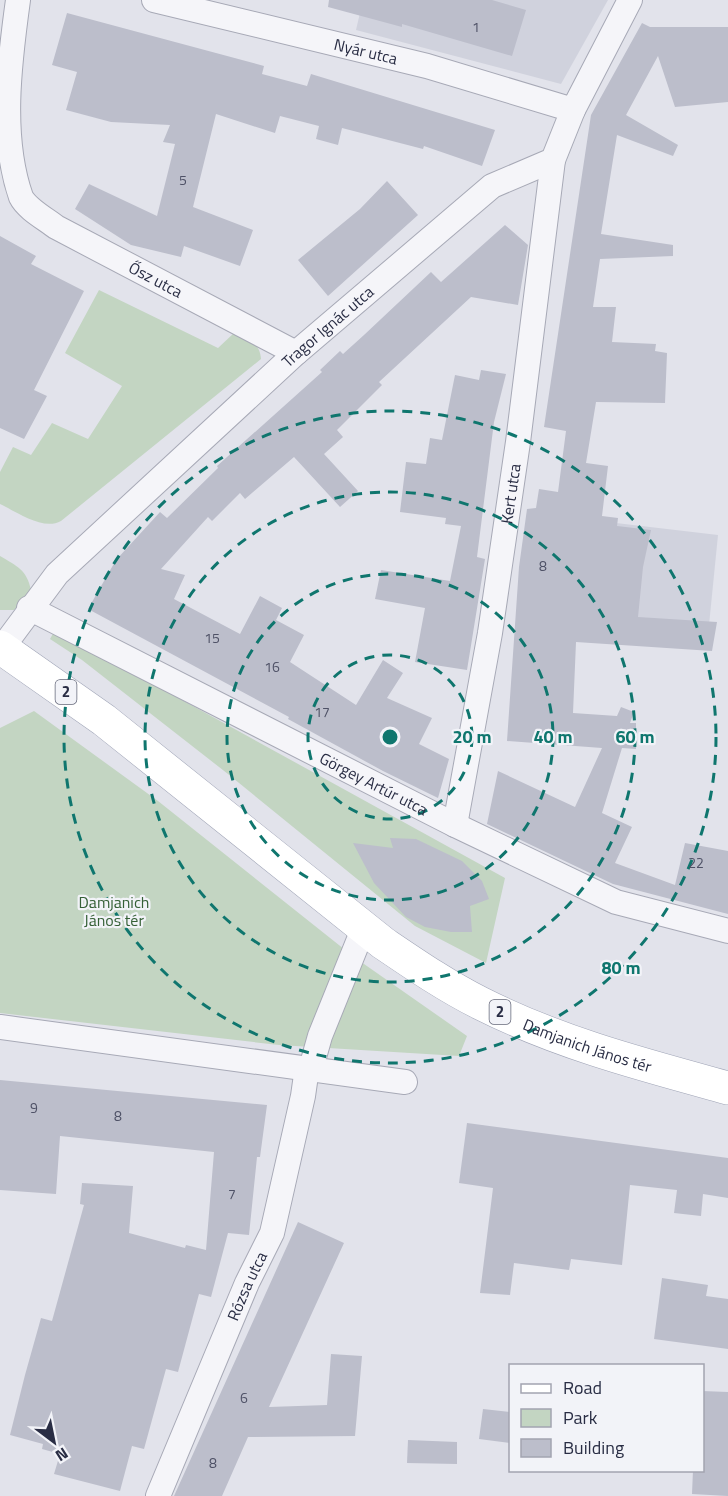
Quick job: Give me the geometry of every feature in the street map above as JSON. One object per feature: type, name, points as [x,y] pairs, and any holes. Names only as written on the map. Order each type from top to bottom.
[{"type":"main road","name":"Damjanich János tér","points":[[1,647],[104,720],[364,927],[428,974],[481,1004],[589,1048],[728,1088]]},
{"type":"street","name":"Ősz utca","points":[[18,0],[1,127],[6,160],[22,200],[56,227],[296,353]]},
{"type":"street","name":"Nyár utca","points":[[154,0],[427,66],[573,110]]},
{"type":"street","points":[[553,160],[573,110],[630,0]]},
{"type":"street","name":"Tragor Ignác utca","points":[[1,647],[29,608],[71,560],[296,353],[492,186],[553,160]]},
{"type":"street","name":"Kert utca","points":[[455,825],[490,633],[513,476],[553,160]]},
{"type":"street","name":"Görgey Artúr utca","points":[[29,608],[455,825],[616,902],[728,931]]},
{"type":"street","points":[[309,1068],[364,927]]},
{"type":"street","points":[[0,1027],[405,1082]]},
{"type":"street","name":"Rózsa utca","points":[[158,1496],[247,1283],[272,1233],[309,1068]]},
{"type":"shaded area","points":[[363,0],[608,0],[561,84],[356,30]]},
{"type":"shaded area","points":[[531,513],[718,535],[709,625],[522,610]]},
{"type":"green space","points":[[99,290],[218,348],[234,333],[255,345],[261,359],[61,521],[46,524],[22,516],[0,504],[0,472],[13,447],[31,455],[52,423],[88,439],[122,386],[65,353]]},
{"type":"green space","points":[[0,556],[24,573],[31,590],[25,600],[14,610],[0,610]]},
{"type":"green space","points":[[55,630],[505,878],[486,963],[415,926],[228,774],[82,660],[50,639]]},
{"type":"green space","name":"Damjanich János tér","points":[[34,711],[158,801],[354,957],[467,1036],[459,1056],[279,1045],[0,1013],[0,728]]},
{"type":"building","points":[[329,0],[492,0],[526,10],[512,56],[402,24],[402,27],[328,7]]},
{"type":"building","points":[[67,13],[264,66],[262,74],[307,86],[311,74],[495,130],[482,166],[424,146],[423,149],[342,128],[338,145],[316,139],[319,126],[280,116],[275,133],[216,114],[193,207],[253,230],[240,266],[184,246],[181,257],[131,245],[75,209],[89,184],[157,216],[175,144],[163,142],[170,125],[111,122],[66,110],[77,72],[52,65]]},
{"type":"building","points":[[642,23],[650,27],[728,27],[728,102],[675,107],[658,56],[626,115],[678,145],[673,156],[617,135],[601,234],[673,245],[673,256],[600,259],[593,307],[616,307],[612,342],[656,344],[655,351],[667,353],[665,403],[596,402],[586,463],[608,466],[602,516],[618,518],[617,526],[651,530],[643,567],[638,617],[717,622],[712,651],[576,642],[573,713],[617,716],[621,707],[634,712],[630,723],[636,723],[636,749],[622,748],[602,813],[632,827],[615,863],[675,885],[685,843],[728,851],[728,914],[613,884],[487,824],[498,771],[575,807],[602,748],[507,741],[519,567],[527,509],[536,508],[539,489],[558,492],[566,431],[544,427],[591,115]]},
{"type":"building","points":[[387,181],[418,215],[328,296],[298,260],[360,209]]},
{"type":"building","points":[[505,225],[528,245],[518,305],[471,297],[379,382],[382,385],[337,430],[343,437],[324,454],[358,491],[340,507],[294,457],[245,499],[240,493],[212,521],[208,517],[161,569],[185,575],[174,599],[240,634],[260,596],[282,608],[276,620],[304,635],[290,662],[356,705],[383,660],[403,673],[387,698],[432,718],[419,744],[449,759],[438,798],[383,771],[288,719],[289,717],[88,609],[116,560],[160,512],[167,518],[218,468],[217,466],[322,372],[320,370],[340,351],[343,354],[431,272],[441,282]]},
{"type":"building","points":[[0,236],[36,256],[31,264],[84,291],[34,390],[47,396],[24,439],[0,428]]},
{"type":"building","points":[[481,370],[506,374],[494,422],[477,557],[485,559],[467,670],[415,662],[425,608],[375,599],[381,570],[450,581],[461,526],[445,524],[446,518],[400,512],[406,462],[426,464],[430,438],[442,440],[455,375],[479,380]]},
{"type":"building","points":[[390,838],[416,839],[462,861],[482,881],[489,899],[470,906],[472,932],[451,932],[425,927],[406,917],[374,883],[353,843],[393,848]]},
{"type":"building","points":[[0,1080],[267,1105],[260,1157],[257,1157],[249,1235],[228,1233],[211,1297],[199,1294],[178,1372],[166,1369],[144,1449],[132,1446],[120,1491],[54,1474],[60,1454],[42,1449],[43,1444],[10,1435],[25,1375],[41,1318],[52,1321],[84,1205],[80,1204],[82,1183],[133,1186],[129,1233],[185,1248],[186,1245],[206,1250],[214,1152],[60,1136],[56,1194],[0,1190]]},
{"type":"building","points":[[467,1123],[728,1158],[728,1198],[703,1194],[701,1216],[674,1213],[677,1190],[630,1185],[622,1265],[571,1259],[569,1270],[514,1263],[510,1295],[480,1293],[493,1188],[459,1183]]},
{"type":"building","points":[[298,1222],[344,1243],[269,1407],[327,1405],[331,1354],[362,1356],[355,1436],[248,1437],[222,1496],[174,1496]]},
{"type":"building","points":[[662,1278],[708,1285],[706,1296],[728,1299],[728,1349],[654,1339]]},
{"type":"building","points":[[704,1391],[728,1392],[728,1496],[692,1494],[693,1472],[704,1472]]},
{"type":"building","points":[[483,1409],[509,1412],[509,1443],[479,1439]]},
{"type":"building","points":[[408,1440],[457,1442],[457,1464],[407,1463]]}]
